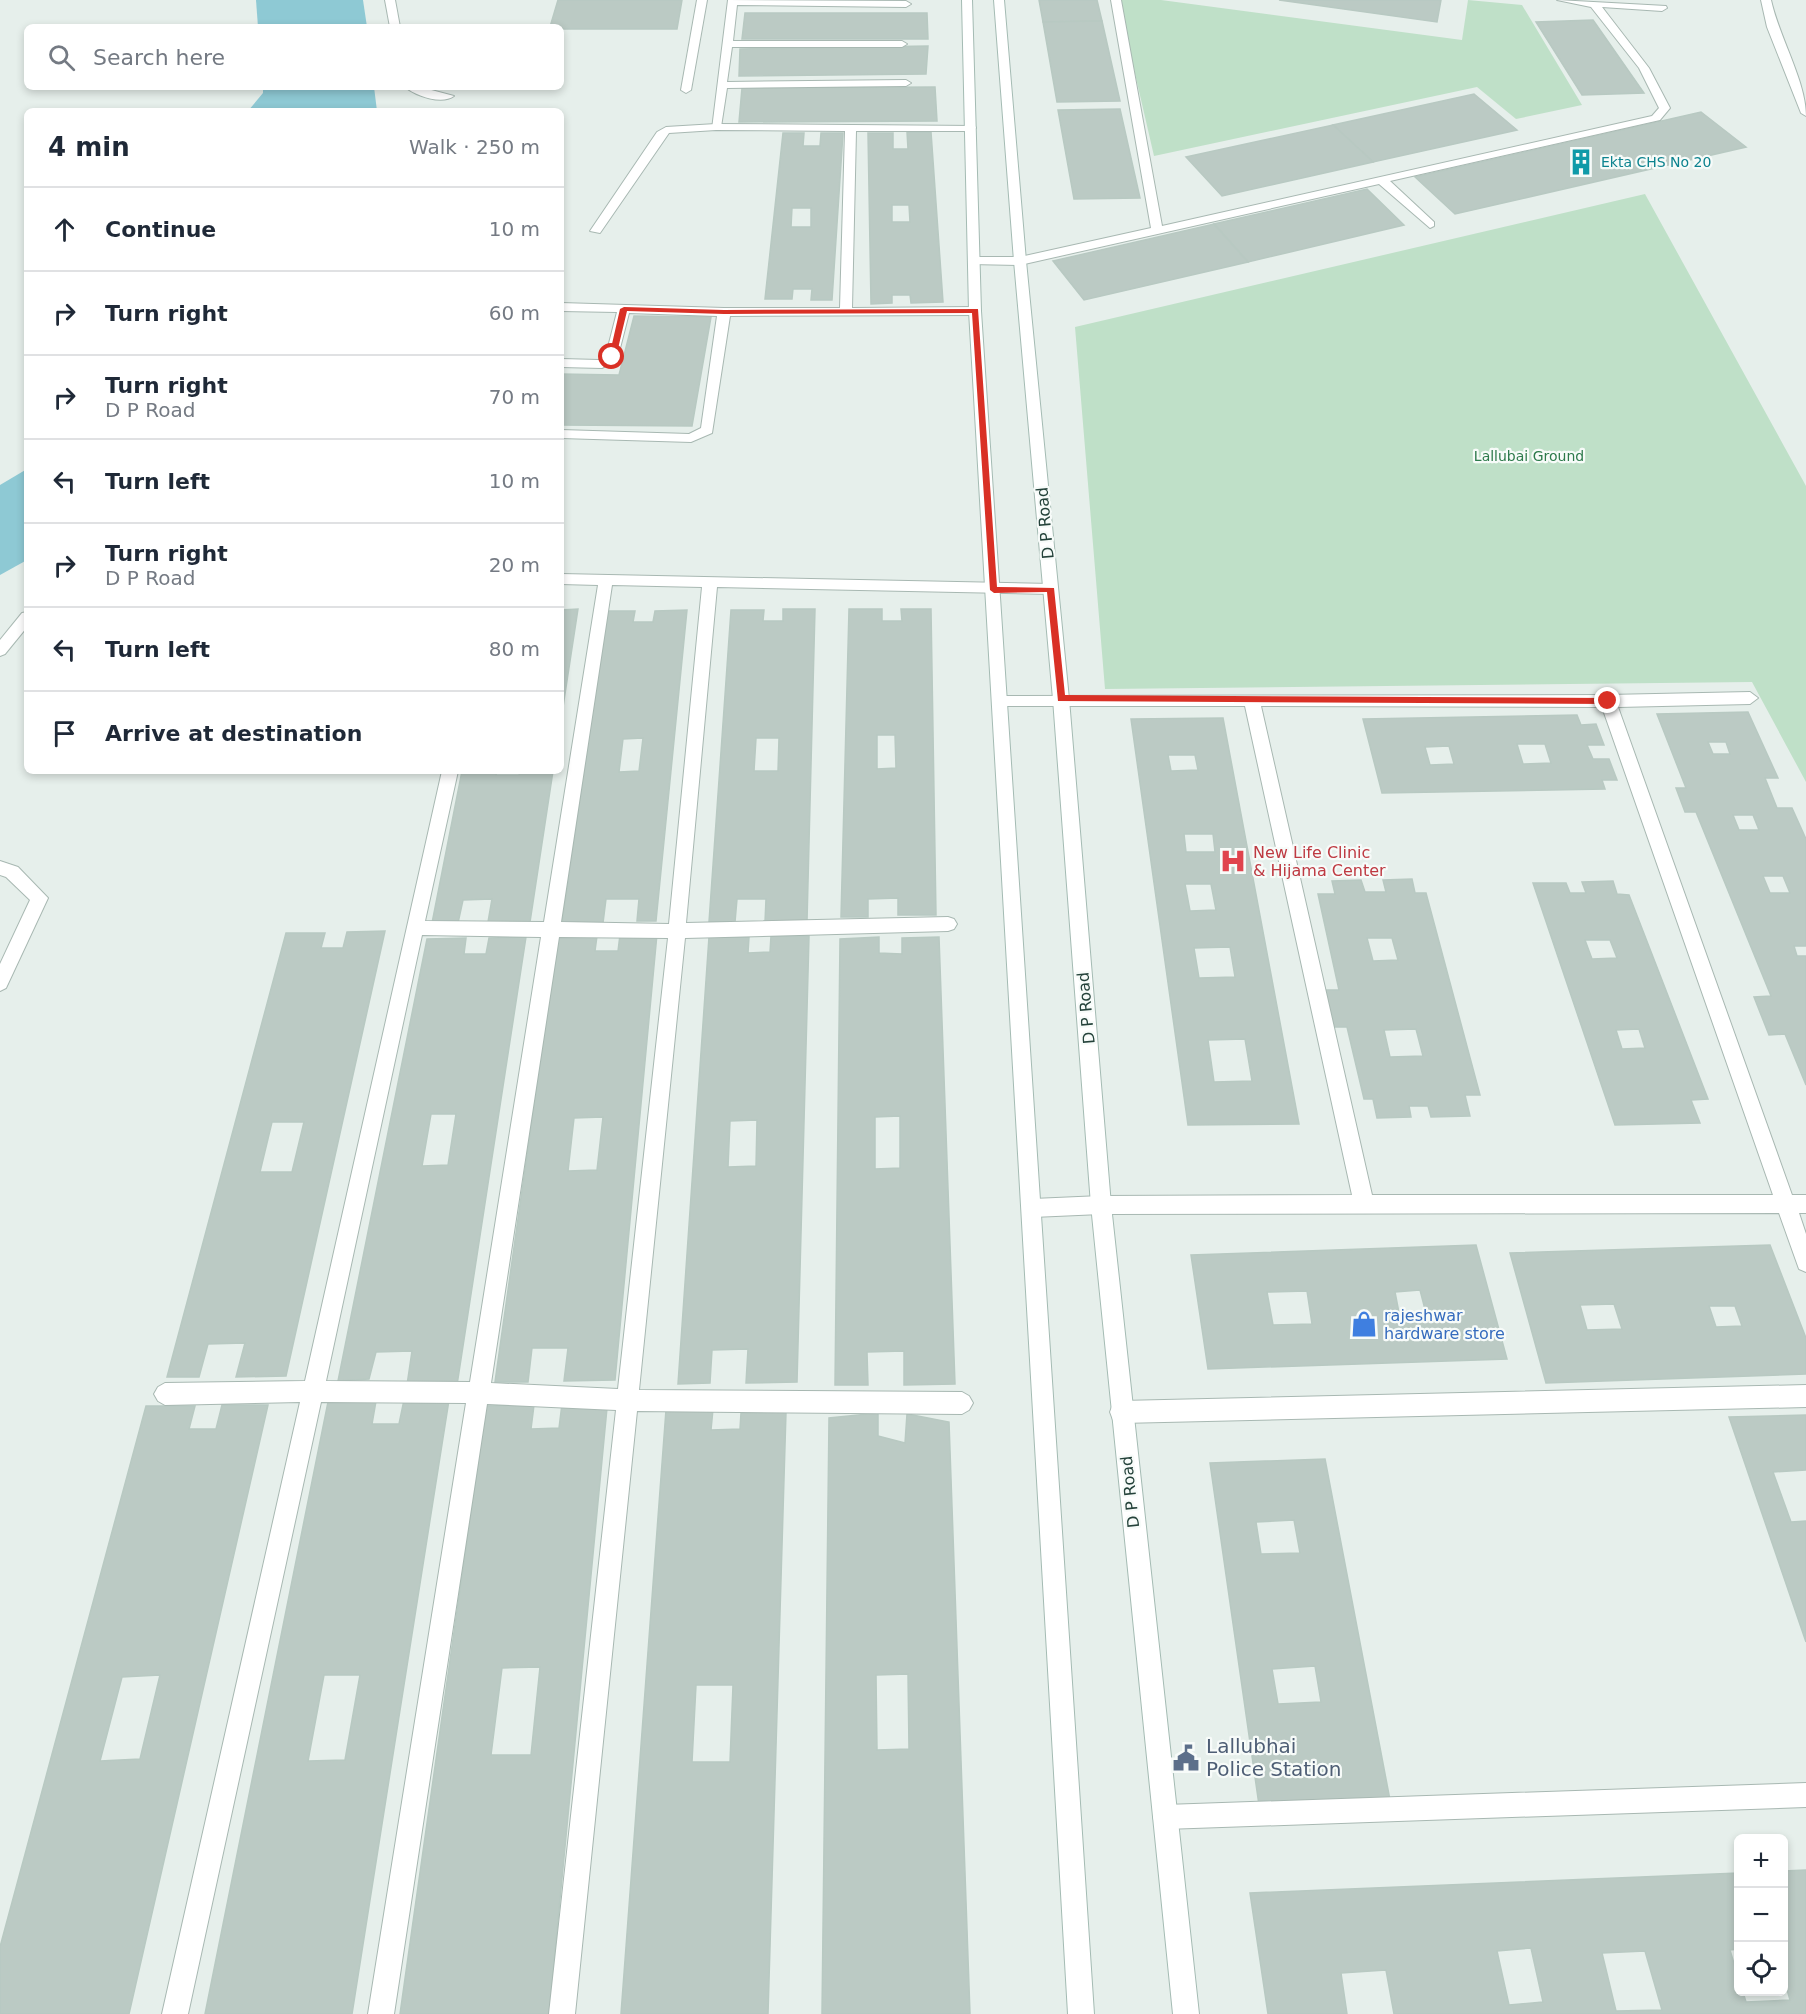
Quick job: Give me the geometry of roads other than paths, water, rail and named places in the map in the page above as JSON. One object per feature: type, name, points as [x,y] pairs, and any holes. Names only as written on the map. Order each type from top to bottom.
[{"type":"street","points":[[390,0],[394,24]]},
{"type":"street","points":[[686,90],[702,0]]},
{"type":"street","points":[[966,0],[975,311],[1033,1208],[1081,2014]]},
{"type":"street","name":"D P Road","points":[[999,0],[1020,261],[1061,699],[1101,1205],[1186,2014]]},
{"type":"street","points":[[1116,0],[1157,230]]},
{"type":"street","points":[[1562,0],[1662,8]]},
{"type":"street","points":[[1766,0],[1772,27],[1806,113]]},
{"type":"street","points":[[716,127],[733,1],[906,4]]},
{"type":"street","points":[[974,261],[1020,261],[1656,118],[1665,108],[1661,95],[1594,4]]},
{"type":"street","points":[[727,44],[902,44]]},
{"type":"street","points":[[721,85],[906,83]]},
{"type":"street","points":[[418,90],[434,96],[449,96]]},
{"type":"street","points":[[596,231],[663,131],[716,127],[971,128]]},
{"type":"street","points":[[846,310],[851,128]]},
{"type":"street","points":[[1382,180],[1430,224]]},
{"type":"street","points":[[564,307],[724,312],[975,311]]},
{"type":"street","points":[[564,363],[602,364],[612,357],[624,309]]},
{"type":"street","points":[[564,434],[691,438],[707,430],[724,312]]},
{"type":"street","points":[[564,579],[1051,590]]},
{"type":"street","points":[[381,2014],[553,930],[606,580]]},
{"type":"street","points":[[562,2014],[678,931],[710,583]]},
{"type":"street","points":[[0,650],[24,621]]},
{"type":"street","points":[[1000,700],[1608,701],[1750,698]]},
{"type":"street","points":[[1252,701],[1364,1204]]},
{"type":"street","points":[[1608,701],[1806,1262]]},
{"type":"street","points":[[175,2014],[449,774]]},
{"type":"street","points":[[0,868],[12,872],[39,898],[0,983]]},
{"type":"street","points":[[415,928],[678,931],[948,924]]},
{"type":"street","points":[[1033,1208],[1101,1205],[1806,1204]]},
{"type":"street","points":[[165,1394],[313,1391],[479,1393],[627,1400],[962,1403]]},
{"type":"street","points":[[1121,1412],[1806,1396]]},
{"type":"street","points":[[1165,1817],[1806,1795]]},
{"type":"water","points":[[256,0],[363,0],[367,24],[258,24]]},
{"type":"water","points":[[263,90],[374,90],[377,108],[250,108]]},
{"type":"water","points":[[24,471],[24,562],[0,575],[0,485]]},
{"type":"place","name":"Ekta CHS No 20","points":[[1581,162]]},
{"type":"place","name":"New Life Clinic & Hijama Center","points":[[1233,861]]},
{"type":"place","name":"rajeshwar hardware store","points":[[1364,1324]]},
{"type":"place","name":"Lallubhai Police Station","points":[[1186,1758]]},
{"type":"park label","name":"Lallubai Ground","points":[[1529,456]]}]
